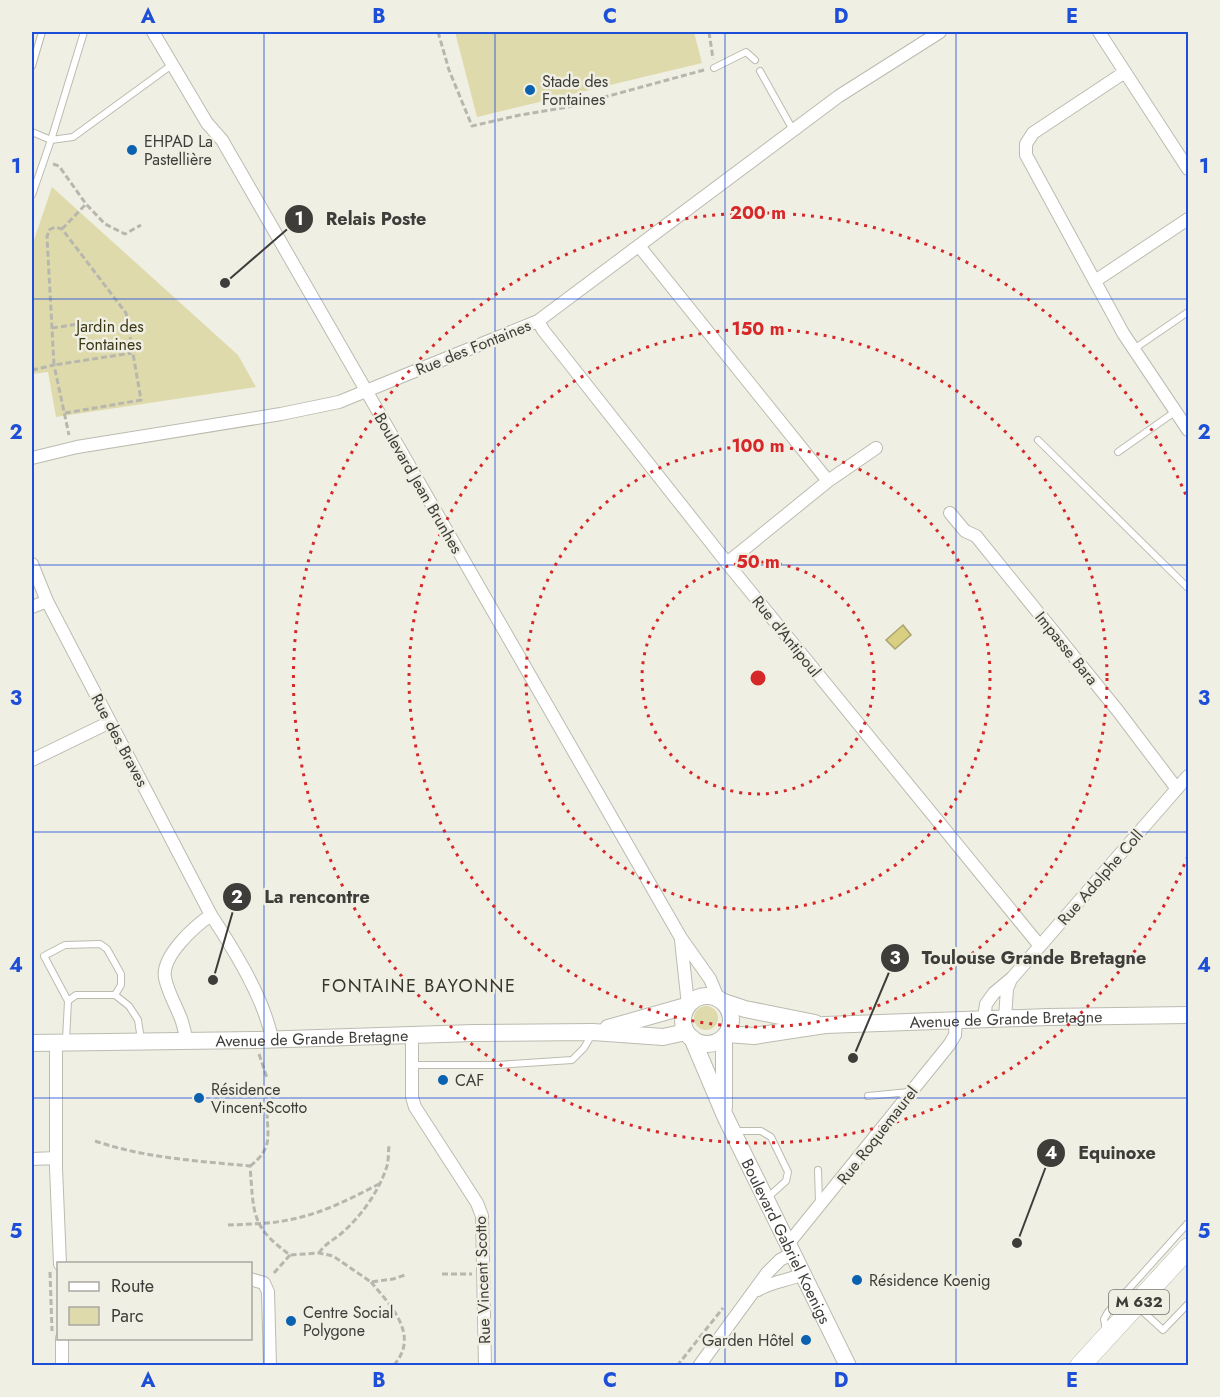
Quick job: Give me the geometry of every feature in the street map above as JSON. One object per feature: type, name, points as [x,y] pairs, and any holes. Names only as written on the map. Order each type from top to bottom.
[{"type":"main road","points":[[702,996],[721,1000],[731,1014],[731,1021],[725,1035],[716,1042],[708,1044],[699,1042],[689,1035],[683,1013],[687,1006],[702,996]]},
{"type":"main road","name":"Avenue de Grande Bretagne","points":[[721,1000],[745,1009],[825,1025]]},
{"type":"main road","name":"Avenue de Grande Bretagne","points":[[593,1032],[687,1006]]},
{"type":"main road","name":"Avenue de Grande Bretagne","points":[[725,1035],[754,1036],[825,1025],[1005,1018],[1188,1015]]},
{"type":"main road","name":"Avenue de Grande Bretagne","points":[[32,1043],[411,1034],[593,1032],[663,1037],[689,1035]]},
{"type":"main road","name":"Boulevard Gabriel Koenigs","points":[[689,1035],[729,1124],[848,1365]]},
{"type":"main road","name":"Boulevard Gabriel Koenigs","points":[[725,1035],[729,1124]]},
{"type":"main road","name":"M 632","points":[[1080,1365],[1188,1249]]},
{"type":"street","name":"Boulevard Jean Brunhes","points":[[153,32],[207,123],[222,140],[681,938],[710,979],[721,1000]]},
{"type":"street","name":"Rue des Fontaines","points":[[32,458],[71,448],[281,414],[339,402],[538,321],[839,96],[940,32]]},
{"type":"street","points":[[1099,32],[1188,169]]},
{"type":"street","points":[[1125,72],[1033,133],[1026,144],[1026,155],[1123,333],[1188,430]]},
{"type":"street","points":[[1095,281],[1188,219]]},
{"type":"street","points":[[639,246],[828,481]]},
{"type":"street","name":"Rue d'Antipoul","points":[[538,321],[727,563],[1040,946]]},
{"type":"street","points":[[727,563],[828,481],[876,448]]},
{"type":"street","name":"Impasse Bara","points":[[950,513],[964,531],[976,536],[1118,711],[1177,789]]},
{"type":"street","name":"Rue des Braves","points":[[32,564],[47,600],[110,722],[211,915],[230,943],[267,1019],[272,1039]]},
{"type":"street","points":[[32,606],[47,600]]},
{"type":"street","points":[[32,760],[110,722]]},
{"type":"street","name":"Rue Adolphe Coll","points":[[984,1019],[986,1004],[1012,978],[1188,776]]},
{"type":"street","points":[[186,1041],[185,1026],[165,975],[166,964],[196,925],[211,915]]},
{"type":"street","name":"Boulevard Jean Brunhes","points":[[681,938],[687,1006]]},
{"type":"street","name":"Rue Adolphe Coll","points":[[1005,1018],[1007,989],[1012,978]]},
{"type":"street","name":"Rue Roquemaurel","points":[[699,1365],[820,1207],[949,1045],[955,1035],[956,1020]]},
{"type":"street","name":"Rue Vincent Scotto","points":[[411,1034],[412,1097],[415,1107],[477,1203],[482,1216],[485,1365]]},
{"type":"street","points":[[60,1262],[56,1158],[61,1042]]},
{"type":"street","points":[[32,1158],[56,1158]]},
{"type":"street","points":[[757,1290],[803,1274]]},
{"type":"street","points":[[252,1280],[264,1283],[268,1292],[270,1365]]},
{"type":"street","points":[[62,1340],[62,1365]]},
{"type":"lane","points":[[32,66],[42,32]]},
{"type":"lane","points":[[32,195],[84,32],[89,32]]},
{"type":"lane","points":[[714,68],[746,52],[755,60]]},
{"type":"lane","points":[[32,132],[51,140],[73,137],[173,64]]},
{"type":"lane","points":[[760,71],[793,130]]},
{"type":"lane","points":[[1134,349],[1188,312]]},
{"type":"lane","points":[[1118,452],[1177,411]]},
{"type":"lane","points":[[1038,440],[1188,588]]},
{"type":"lane","points":[[61,1042],[68,1001],[44,956],[64,945],[100,944],[107,950],[121,974],[121,985],[115,995]]},
{"type":"lane","points":[[68,1001],[76,995],[115,995],[129,1006],[138,1020],[141,1041]]},
{"type":"lane","name":"Avenue de Grande Bretagne","points":[[411,1065],[497,1065],[572,1060],[584,1048],[593,1032]]},
{"type":"lane","points":[[868,1096],[911,1092]]},
{"type":"lane","points":[[729,1124],[761,1131],[771,1137],[788,1172],[786,1181],[766,1199]]},
{"type":"lane","points":[[819,1170],[820,1207]]},
{"type":"lane","points":[[1108,1335],[1104,1319],[1108,1312],[1188,1223]]},
{"type":"lane","points":[[1136,1305],[1165,1333],[1188,1304]]},
{"type":"path","points":[[438,32],[448,70],[472,126],[568,107],[714,68],[709,32]]},
{"type":"path","points":[[44,161],[58,166],[86,204],[105,224],[125,234],[141,225]]},
{"type":"path","points":[[62,229],[86,204]]},
{"type":"path","points":[[65,413],[141,400],[126,313],[62,229],[55,227],[49,230],[46,237],[54,365],[71,448]]},
{"type":"path","points":[[52,328],[92,322]]},
{"type":"path","points":[[32,370],[132,353]]},
{"type":"path","points":[[257,1049],[267,1078]]},
{"type":"path","points":[[95,1141],[119,1149],[180,1159],[250,1166],[263,1156],[267,1140],[267,1113]]},
{"type":"path","points":[[319,1253],[362,1213],[387,1168],[389,1146]]},
{"type":"path","points":[[250,1166],[254,1209],[258,1224],[271,1241],[291,1255],[319,1253],[333,1256],[371,1282],[393,1308],[405,1340],[400,1358],[393,1365]]},
{"type":"path","points":[[228,1225],[293,1219],[345,1201],[379,1184]]},
{"type":"path","points":[[264,1283],[291,1255]]},
{"type":"path","points":[[442,1274],[483,1274]]},
{"type":"path","points":[[371,1282],[405,1275]]},
{"type":"green space","name":"Stade des Fontaines","points":[[455,32],[694,32],[702,63],[477,117]]},
{"type":"green space","name":"Jardin des Fontaines","points":[[52,187],[238,355],[256,387],[56,417],[48,372],[32,374],[32,246]]},
{"type":"green space","points":[[706,1006],[714,1010],[718,1018],[714,1026],[706,1030],[698,1026],[694,1018],[698,1010]]},
{"type":"shaded area","points":[[903,625],[911,635],[895,649],[886,640]]},
{"type":"place","name":"Stade des Fontaines","points":[[530,90]]},
{"type":"place","name":"EHPAD La Pastellière","points":[[132,150]]},
{"type":"place","name":"Relais Poste","points":[[225,283]]},
{"type":"place","name":"La rencontre","points":[[213,980]]},
{"type":"place","name":"Toulouse Grande Bretagne","points":[[853,1058]]},
{"type":"place","name":"CAF","points":[[443,1080]]},
{"type":"place","name":"Résidence Vincent-Scotto","points":[[199,1098]]},
{"type":"place","name":"Equinoxe","points":[[1017,1243]]},
{"type":"place","name":"Résidence Koenig","points":[[857,1280]]},
{"type":"place","name":"Centre Social Polygone","points":[[291,1321]]},
{"type":"place","name":"Garden Hôtel","points":[[806,1340]]},
{"type":"district","name":"FONTAINE BAYONNE","points":[[419,986]]}]
